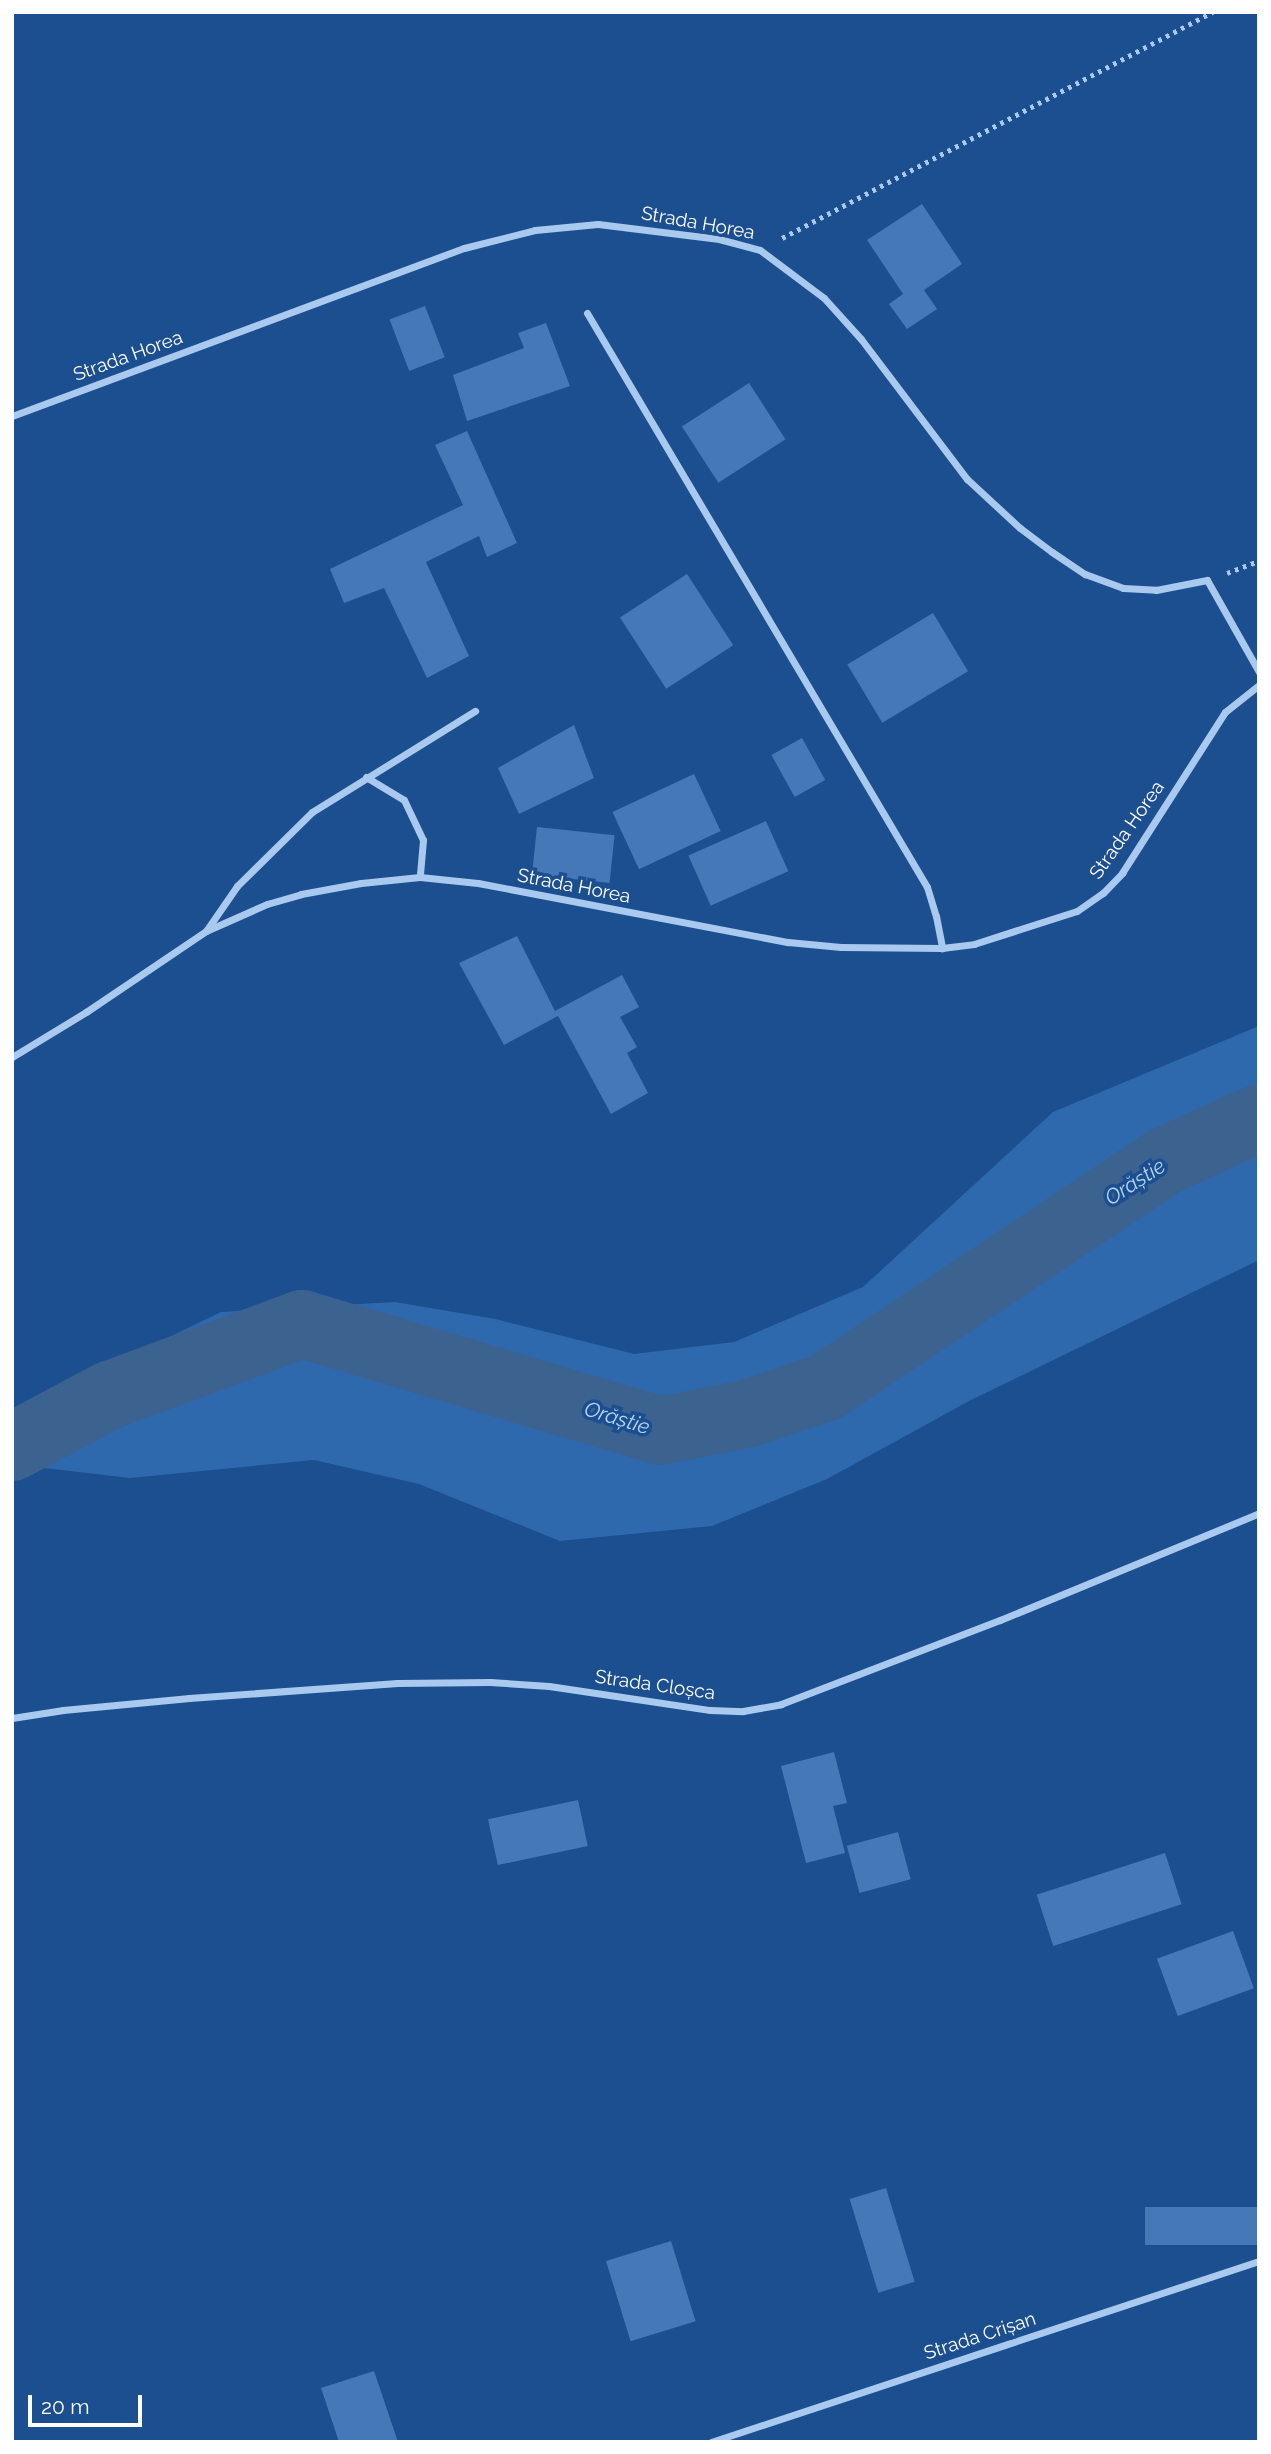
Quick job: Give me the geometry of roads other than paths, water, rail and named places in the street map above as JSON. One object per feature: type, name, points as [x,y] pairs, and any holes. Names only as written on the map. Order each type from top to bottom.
[{"type":"street","name":"Strada Horea","points":[[12,416],[440,256],[535,230],[598,224],[670,230],[760,250],[824,298],[852,329],[967,478],[1020,528],[1085,574],[1123,588],[1156,590],[1206,580],[1259,672]]},
{"type":"street","points":[[587,313],[927,887],[942,948]]},
{"type":"street","name":"Strada Horea","points":[[12,1057],[86,1012],[206,931],[267,904],[301,894],[361,883],[420,877],[478,883],[788,942],[841,947],[942,948],[974,944],[1033,927],[1077,911],[1103,893],[1122,873],[1225,712],[1259,685]]},
{"type":"street","name":"Strada Horea","points":[[206,931],[237,886],[268,852],[312,812],[475,711]]},
{"type":"street","points":[[366,777],[404,800],[423,840],[420,877]]},
{"type":"street","name":"Strada Cloșca","points":[[12,1718],[63,1710],[301,1689],[477,1682],[550,1686],[709,1710],[743,1711],[768,1707],[1000,1620],[1259,1513]]},
{"type":"street","name":"Strada Crișan","points":[[711,2442],[1259,2261]]},
{"type":"waterway","name":"Orăștie","points":[[12,1447],[110,1395],[302,1324],[660,1431],[746,1414],[826,1387],[1167,1160],[1259,1118]]}]
